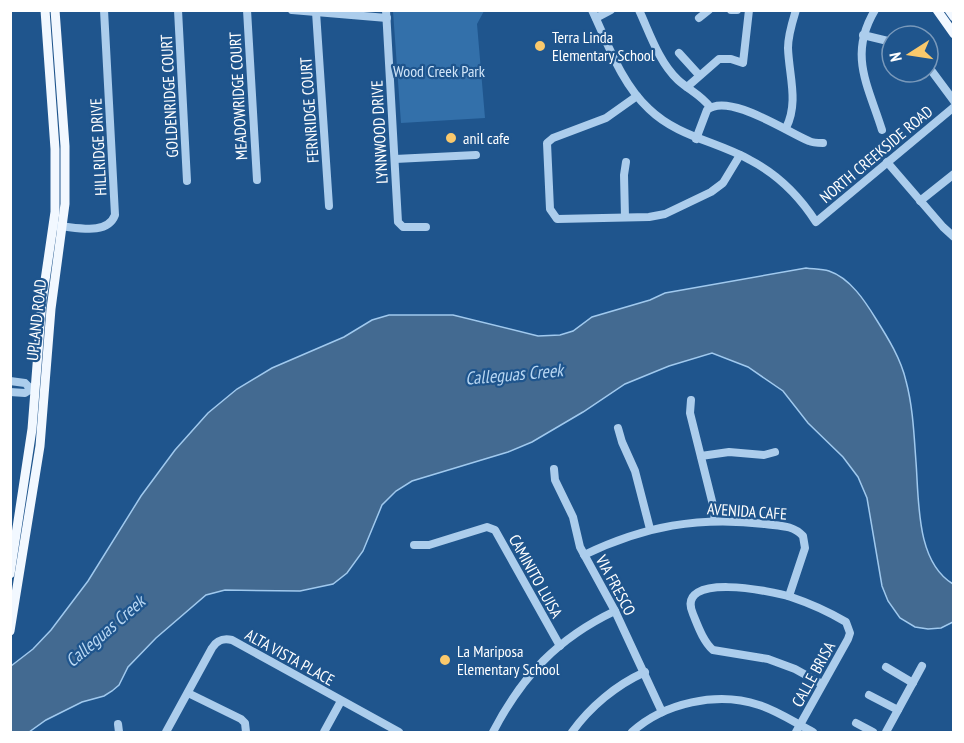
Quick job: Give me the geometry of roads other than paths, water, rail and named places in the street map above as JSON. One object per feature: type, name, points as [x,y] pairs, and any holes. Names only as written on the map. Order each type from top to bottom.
[{"type":"main road","name":"UPLAND ROAD","points":[[45,10],[58,226]]},
{"type":"main road","name":"UPLAND ROAD","points":[[10,574],[40,446],[58,226],[66,177],[55,10]]},
{"type":"main road","points":[[937,10],[954,34]]},
{"type":"main road","points":[[949,10],[954,17]]},
{"type":"main road","name":"UPLAND ROAD","points":[[10,631],[18,533]]},
{"type":"street","name":"HILLRIDGE DRIVE","points":[[58,226],[103,227],[113,221],[115,215],[105,10]]},
{"type":"street","name":"GOLDENRIDGE COURT","points":[[178,10],[187,181]]},
{"type":"street","name":"MEADOWRIDGE COURT","points":[[247,10],[256,180]]},
{"type":"street","points":[[292,10],[386,14]]},
{"type":"street","points":[[611,10],[594,14],[624,76],[637,96],[658,117],[676,129],[740,155],[723,183],[703,197],[665,214],[625,218],[561,220],[554,218],[550,209],[547,144],[553,138],[606,118],[637,96]]},
{"type":"street","points":[[639,10],[664,63],[679,80],[705,100],[710,107]]},
{"type":"street","points":[[699,18],[709,10]]},
{"type":"street","points":[[731,10],[737,10]]},
{"type":"street","points":[[687,87],[719,60],[730,59],[743,63],[749,10]]},
{"type":"street","points":[[786,128],[792,112],[793,91],[788,45],[796,10]]},
{"type":"street","points":[[875,10],[863,35],[860,58],[882,130]]},
{"type":"street","name":"FERNRIDGE COURT","points":[[316,12],[329,207]]},
{"type":"street","name":"LYNNWOOD DRIVE","points":[[386,14],[398,222],[406,228],[426,227]]},
{"type":"street","points":[[863,35],[880,39]]},
{"type":"street","points":[[679,53],[699,75]]},
{"type":"street","points":[[940,82],[954,101]]},
{"type":"street","points":[[696,139],[703,118],[710,107],[724,105],[767,119],[810,142],[823,143]]},
{"type":"street","name":"NORTH CREEKSIDE ROAD","points":[[740,155],[778,179],[795,195],[816,222],[954,107]]},
{"type":"street","points":[[394,159],[476,155]]},
{"type":"street","points":[[625,218],[626,162]]},
{"type":"street","points":[[887,162],[954,237]]},
{"type":"street","points":[[920,201],[954,174]]},
{"type":"street","points":[[10,381],[25,383],[30,389],[25,393],[10,392]]},
{"type":"street","points":[[691,400],[690,413],[715,513],[714,520]]},
{"type":"street","points":[[618,428],[635,471],[650,529]]},
{"type":"street","points":[[701,456],[729,452],[764,454],[775,452]]},
{"type":"street","name":"VIA FRESCO","points":[[554,469],[555,480],[569,506],[584,555],[615,610],[662,712]]},
{"type":"street","name":"AVENIDA CAFE","points":[[584,555],[650,529],[714,520],[793,527],[803,536],[805,548],[789,596]]},
{"type":"street","name":"CAMINITO LUISA","points":[[414,545],[429,545],[487,527],[495,530],[560,646]]},
{"type":"street","points":[[789,596],[731,587],[705,588],[694,594],[690,602],[691,610],[706,642],[713,650],[768,659],[795,669],[822,684]]},
{"type":"street","name":"CALLE BRISA","points":[[789,596],[842,620],[849,627],[848,639],[798,729]]},
{"type":"street","points":[[493,732],[518,690],[535,668],[583,627],[615,610]]},
{"type":"street","name":"ALTA VISTA PLACE","points":[[188,693],[212,648],[218,642],[226,639],[232,640],[399,732]]},
{"type":"street","points":[[886,732],[922,666]]},
{"type":"street","points":[[886,668],[913,683]]},
{"type":"street","points":[[572,732],[586,715],[614,690],[645,672]]},
{"type":"street","points":[[166,732],[188,693],[241,719],[245,723],[246,732]]},
{"type":"street","points":[[869,695],[898,710]]},
{"type":"street","points":[[632,732],[662,712],[698,701],[729,699],[758,704],[775,711],[798,729],[813,732]]},
{"type":"street","points":[[324,732],[341,701]]},
{"type":"street","points":[[856,723],[873,732]]},
{"type":"water","name":"Calleguas Creek","points":[[806,268],[837,274],[850,285],[872,312],[901,365],[912,411],[922,529],[932,561],[941,574],[953,584],[953,622],[941,628],[928,629],[915,627],[900,618],[888,601],[882,586],[867,498],[858,477],[843,457],[808,423],[783,391],[748,367],[712,353],[669,366],[625,384],[532,442],[508,452],[412,481],[396,491],[382,505],[363,551],[347,573],[333,584],[300,591],[225,590],[206,595],[156,638],[128,667],[119,685],[112,691],[104,696],[82,702],[46,720],[29,732],[11,732],[11,666],[33,649],[51,630],[88,581],[141,496],[175,450],[208,413],[237,389],[272,368],[344,337],[372,320],[389,315],[453,315],[538,336],[560,335],[573,331],[592,317],[650,300],[665,293]]},
{"type":"place","name":"Terra Linda Elementary School","points":[[540,46]]},
{"type":"place","name":"anil cafe","points":[[451,138]]},
{"type":"place","name":"La Mariposa Elementary School","points":[[445,660]]},
{"type":"park label","name":"Wood Creek Park","points":[[439,71]]}]
